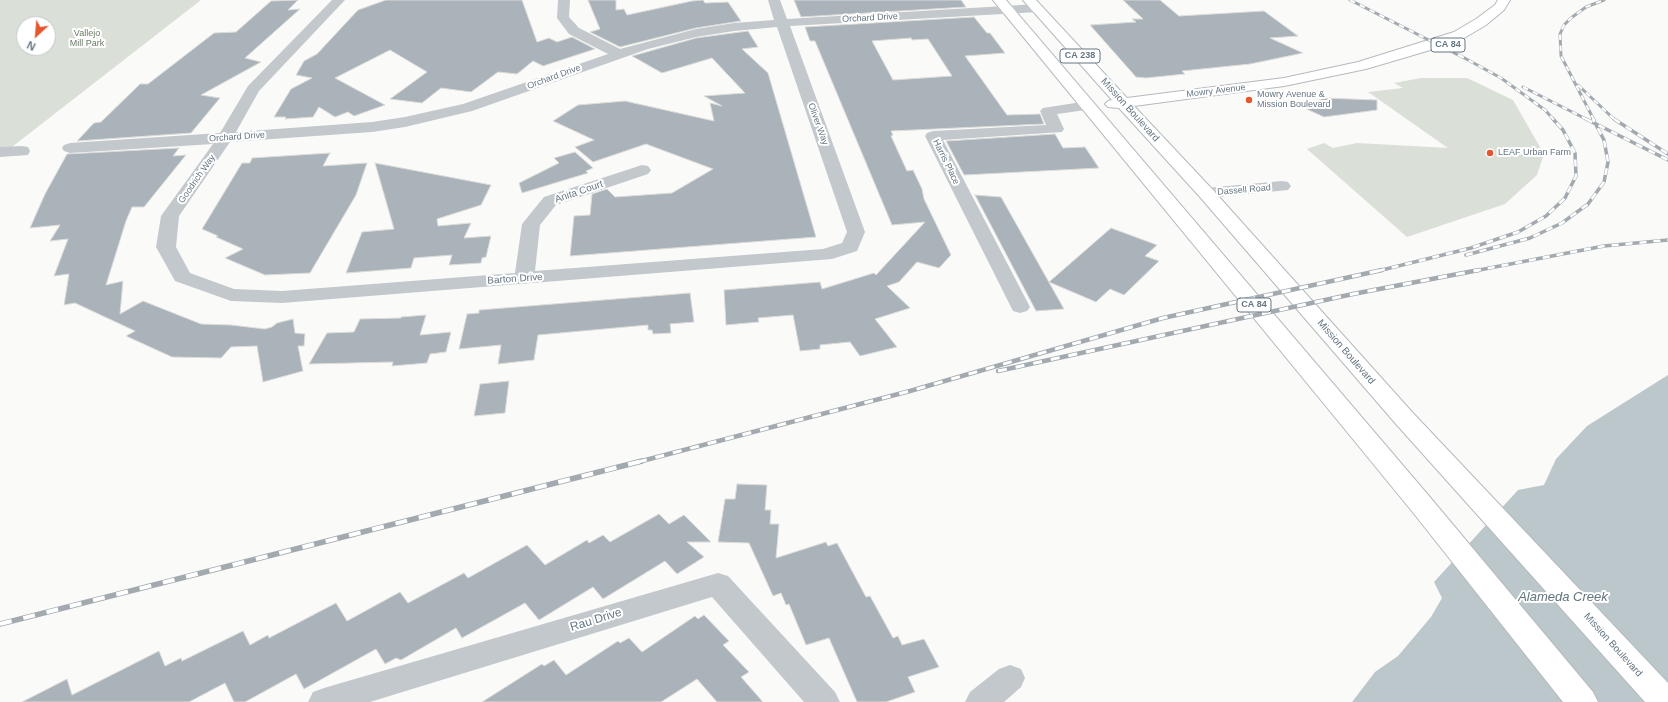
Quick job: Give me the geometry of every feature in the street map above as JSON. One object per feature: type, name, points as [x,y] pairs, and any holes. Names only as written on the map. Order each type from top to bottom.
[{"type":"main road","name":"Mowry Avenue","points":[[1368,65],[1432,46],[1459,35],[1481,22],[1500,8],[1504,0]]},
{"type":"main road","name":"Mowry Avenue","points":[[1088,106],[1124,103],[1284,82],[1440,49],[1468,37],[1501,17],[1516,0]]},
{"type":"main road","name":"Mission Boulevard","points":[[1033,4],[1206,193],[1461,479],[1665,702]]},
{"type":"main road","name":"CA 238","points":[[1003,5],[1088,106]]},
{"type":"main road","name":"CA 84","points":[[1088,106],[1420,503],[1582,702]]},
{"type":"street","name":"Goodrich Way","points":[[182,277],[166,247],[170,216],[225,138],[253,89],[340,0]]},
{"type":"street","points":[[564,0],[563,18],[574,31],[619,54]]},
{"type":"street","name":"Oliver Way","points":[[774,0],[856,232],[850,247]]},
{"type":"street","name":"Orchard Drive","points":[[70,148],[372,127],[436,116],[467,108],[619,54],[696,33],[782,23],[1003,5],[1033,4]]},
{"type":"street","name":"Harris Place","points":[[1020,307],[933,136],[1056,129],[1048,110],[1088,106]]},
{"type":"street","points":[[0,152],[22,151]]},
{"type":"street","name":"Anita Court","points":[[524,279],[531,224],[550,202],[642,170]]},
{"type":"street","name":"Dassell Road","points":[[1206,193],[1282,186]]},
{"type":"street","name":"Barton Drive","points":[[182,277],[231,295],[282,297],[825,256],[850,247]]},
{"type":"street","name":"Rau Drive","points":[[324,702],[718,584],[824,702]]},
{"type":"street","points":[[981,702],[1010,678]]},
{"type":"green space","name":"Vallejo Mill Park","points":[[0,0],[201,0],[8,150],[0,150]]},
{"type":"green space","points":[[1421,78],[1467,78],[1513,100],[1544,154],[1537,175],[1505,204],[1407,237],[1307,149],[1324,143],[1333,148],[1357,143],[1448,148],[1368,92],[1403,88],[1394,83]]},
{"type":"water","name":"Alameda Creek","points":[[1668,375],[1668,702],[1352,702],[1375,672],[1398,656],[1431,617],[1442,598],[1434,582],[1518,490],[1544,485],[1556,459],[1587,426]]},
{"type":"building","points":[[298,0],[288,10],[300,9],[245,58],[261,62],[201,95],[220,98],[191,133],[77,141],[94,123],[101,122],[140,84],[148,84],[214,33],[236,32],[271,1]]},
{"type":"building","points":[[386,0],[522,0],[537,42],[549,38],[557,42],[572,37],[595,49],[543,66],[533,61],[517,74],[498,72],[471,92],[441,88],[422,103],[390,99],[427,72],[390,50],[335,78],[385,105],[354,116],[348,112],[335,117],[319,107],[313,117],[285,119],[286,117],[274,117],[291,89],[312,78],[296,75],[304,61],[317,54],[358,10]]},
{"type":"building","points":[[588,0],[616,0],[616,10],[624,9],[627,15],[692,1],[703,0],[705,3],[728,2],[741,21],[696,28],[620,47],[590,32],[600,29]]},
{"type":"building","points":[[794,0],[961,0],[966,7],[801,17]]},
{"type":"building","points":[[1123,0],[1160,0],[1179,16],[1264,11],[1298,36],[1270,38],[1303,53],[1250,64],[1182,71],[1185,74],[1146,78],[1136,77],[1090,25],[1136,22],[1132,19],[1143,19]]},
{"type":"building","points":[[974,17],[987,33],[990,33],[1005,53],[965,56],[1007,115],[1040,114],[1044,124],[891,131],[893,135],[891,136],[907,171],[913,170],[922,189],[924,199],[951,255],[939,268],[917,262],[899,282],[887,286],[910,308],[875,319],[897,347],[860,356],[850,342],[820,345],[820,349],[800,351],[793,315],[758,318],[759,322],[726,325],[724,290],[820,282],[822,289],[874,273],[876,275],[925,222],[892,225],[815,41],[810,41],[805,27]],"holes":[[[911,38],[912,40],[928,39],[952,76],[893,80],[872,41]]]},
{"type":"building","points":[[748,31],[758,47],[742,49],[768,73],[816,237],[570,256],[574,216],[590,215],[592,194],[607,189],[615,197],[672,193],[713,169],[646,144],[593,162],[575,147],[594,140],[553,121],[578,105],[625,101],[714,121],[710,103],[722,106],[704,96],[745,93],[712,58],[662,73],[632,56],[696,38]]},
{"type":"building","points":[[1324,98],[1377,100],[1377,110],[1324,117],[1302,107]]},
{"type":"building","points":[[1055,134],[1063,148],[1085,147],[1099,168],[964,175],[946,141]]},
{"type":"building","points":[[179,148],[173,156],[186,155],[144,207],[132,207],[126,221],[106,285],[123,281],[120,314],[143,301],[201,324],[231,325],[265,329],[272,327],[277,323],[293,319],[295,333],[305,334],[304,346],[298,346],[303,371],[263,382],[257,346],[231,347],[221,358],[172,357],[126,336],[135,331],[75,303],[64,305],[69,274],[54,276],[68,239],[50,241],[60,225],[30,228],[45,194],[67,154]]},
{"type":"building","points":[[575,152],[593,168],[586,171],[588,173],[522,193],[519,183],[559,163],[554,158]]},
{"type":"building","points":[[330,153],[323,166],[367,163],[356,195],[310,273],[265,275],[225,258],[243,249],[202,229],[242,163],[250,163],[252,158]]},
{"type":"building","points":[[375,163],[491,185],[481,205],[437,219],[438,226],[471,223],[464,238],[491,236],[486,257],[482,258],[481,263],[449,265],[452,255],[414,258],[411,268],[346,273],[362,232],[394,229]]},
{"type":"building","points":[[975,195],[1001,197],[1064,309],[1036,311]]},
{"type":"building","points":[[1111,228],[1157,245],[1145,256],[1159,261],[1124,295],[1110,289],[1096,302],[1049,282]]},
{"type":"building","points":[[690,293],[694,322],[670,324],[671,333],[653,334],[652,330],[648,330],[648,325],[538,335],[534,360],[498,364],[501,345],[459,349],[467,314],[479,313],[479,310]]},
{"type":"building","points":[[426,315],[420,335],[451,332],[446,352],[430,354],[427,363],[392,366],[393,362],[309,364],[327,333],[354,332],[360,319],[401,318]]},
{"type":"building","points":[[509,381],[505,413],[474,416],[480,384]]},
{"type":"building","points":[[737,484],[767,485],[765,510],[771,510],[770,524],[779,524],[776,558],[826,542],[828,546],[837,543],[866,597],[870,596],[893,638],[898,636],[902,645],[924,639],[939,667],[908,677],[915,692],[886,702],[857,702],[829,638],[806,645],[789,604],[786,605],[781,593],[773,596],[749,543],[718,542],[725,499],[735,499]]},
{"type":"building","points":[[659,514],[669,524],[684,515],[711,542],[687,542],[704,557],[677,574],[665,561],[603,599],[593,587],[539,620],[525,603],[462,638],[456,628],[401,660],[396,658],[385,664],[376,649],[304,689],[296,674],[245,702],[234,702],[225,683],[189,702],[22,702],[67,679],[72,695],[159,651],[165,666],[181,658],[182,661],[243,631],[250,645],[268,635],[269,638],[336,603],[347,621],[400,592],[408,603],[464,573],[468,578],[527,545],[545,565],[587,540],[589,543],[603,535],[610,542]]},
{"type":"building","points":[[704,615],[729,641],[723,645],[749,672],[741,677],[763,702],[717,702],[697,679],[661,702],[482,702],[542,664],[544,666],[554,660],[566,675],[618,641],[620,643],[629,638],[642,652],[695,616],[698,619]]},
{"type":"railway","points":[[1350,0],[1464,58]]},
{"type":"railway","points":[[1594,120],[1561,56],[1560,34],[1564,25],[1571,18],[1586,7],[1604,0]]},
{"type":"railway","points":[[1459,55],[1501,78],[1545,110],[1554,120]]},
{"type":"railway","points":[[1578,85],[1615,120]]},
{"type":"railway","points":[[1523,87],[1588,120]]},
{"type":"railway","points":[[1378,271],[1471,248],[1518,232],[1546,216],[1565,198],[1576,176],[1575,153],[1563,130],[1553,119]]},
{"type":"railway","points":[[1593,119],[1595,124]]},
{"type":"railway","points":[[1614,119],[1668,154]]},
{"type":"railway","points":[[1588,120],[1595,124]]},
{"type":"railway","points":[[1466,255],[1530,238],[1562,223],[1588,204],[1604,182],[1608,162],[1604,140],[1595,124]]},
{"type":"railway","points":[[1595,124],[1668,160]]},
{"type":"railway","points":[[1474,271],[1604,246],[1668,240]]},
{"type":"railway","points":[[638,462],[910,391],[1163,318],[1382,270]]},
{"type":"railway","points":[[998,371],[1353,294],[1479,270]]},
{"type":"railway","points":[[0,624],[642,461]]},
{"type":"place","name":"Mowry Avenue & Mission Boulevard","points":[[1249,100]]},
{"type":"place","name":"LEAF Urban Farm","points":[[1490,153]]}]
